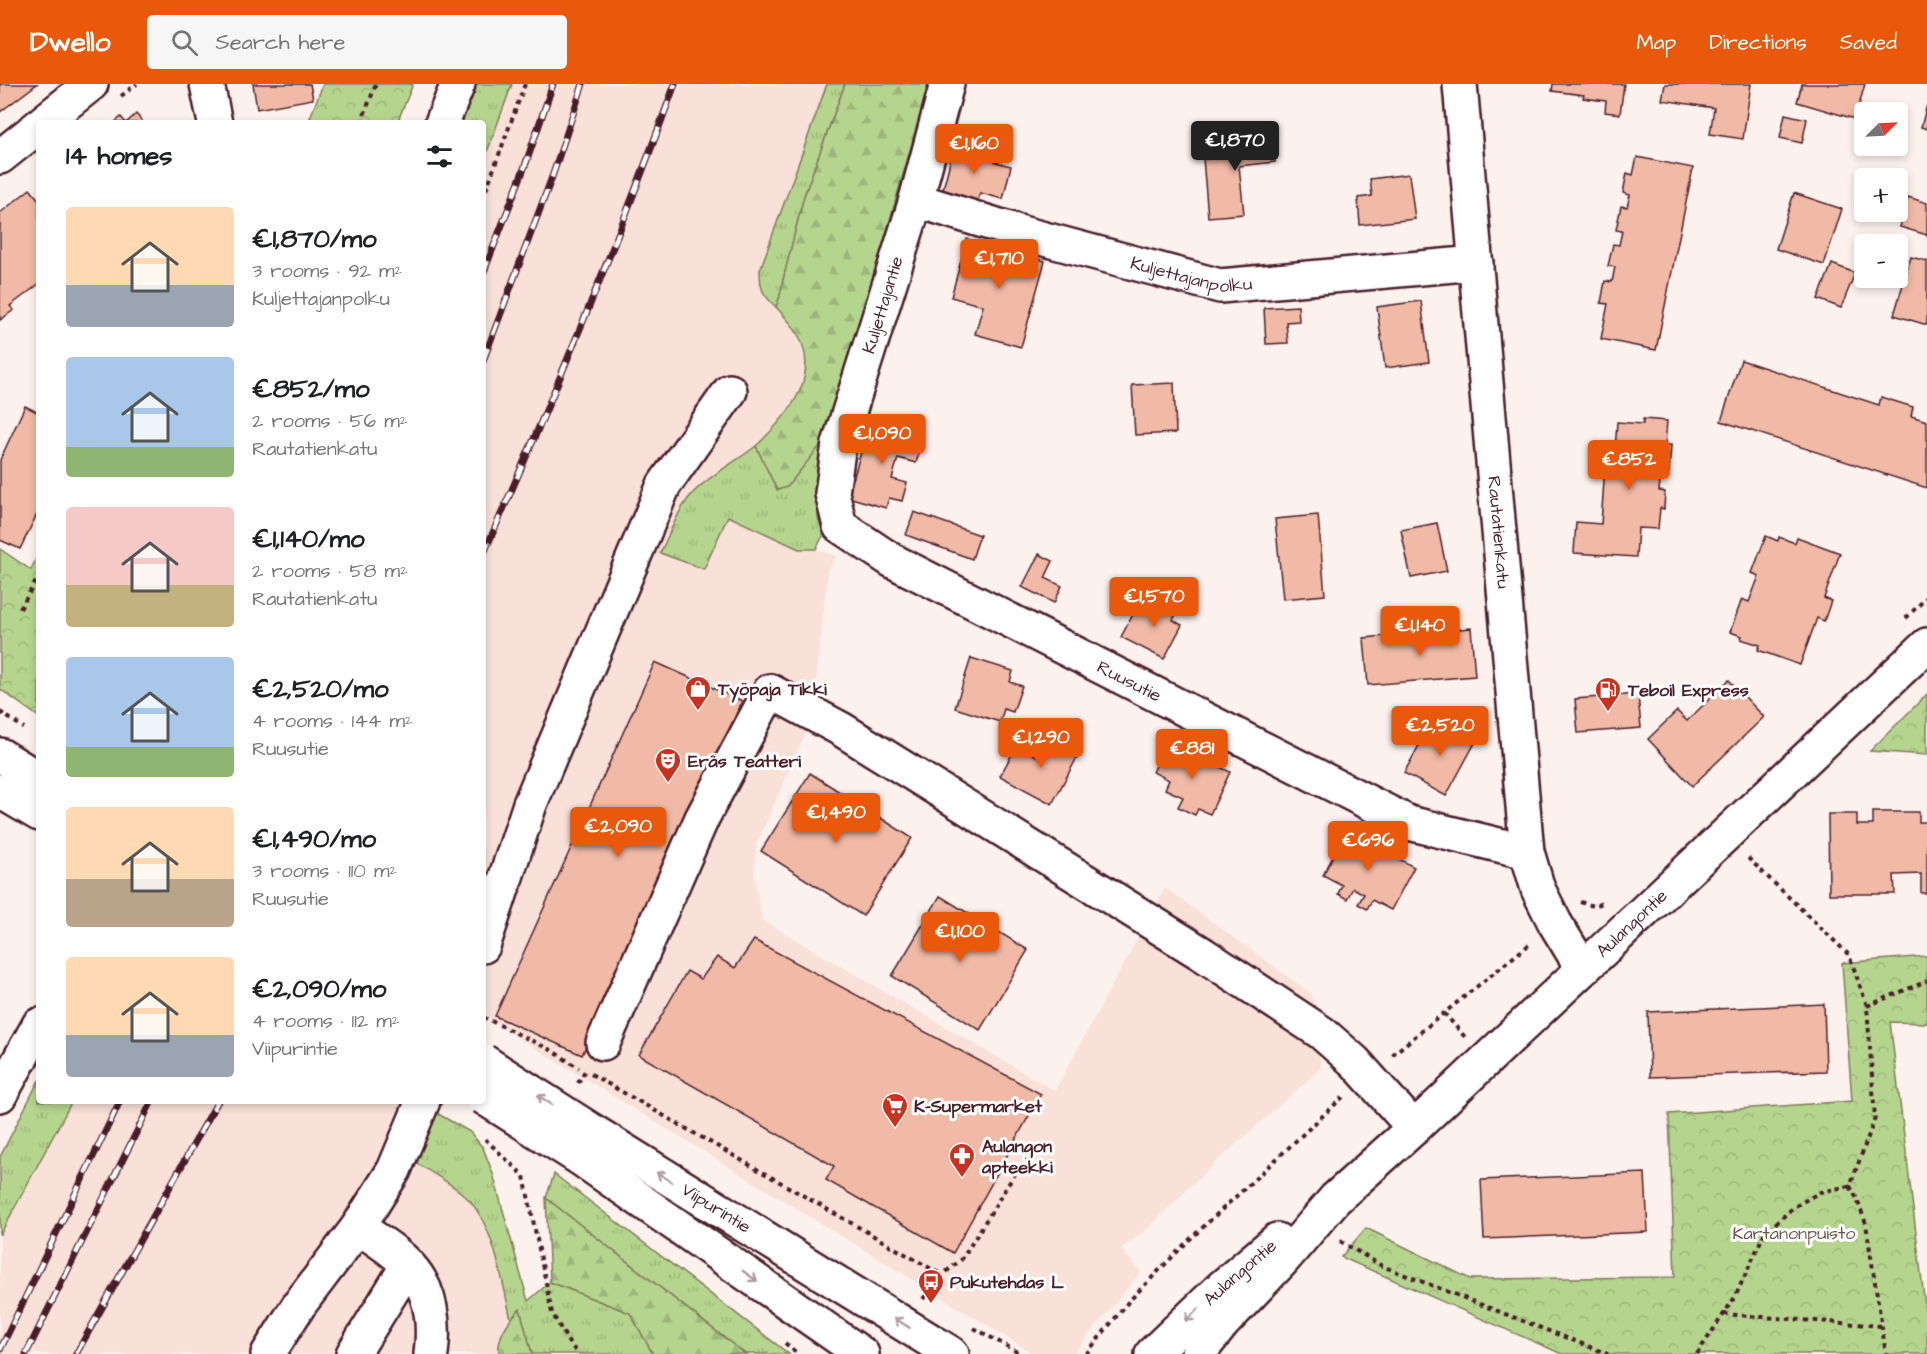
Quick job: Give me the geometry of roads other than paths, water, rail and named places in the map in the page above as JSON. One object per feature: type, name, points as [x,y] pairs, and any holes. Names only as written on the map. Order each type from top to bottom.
[{"type":"street","points":[[46,120],[91,84]]},
{"type":"street","points":[[207,84],[214,120]]},
{"type":"street","points":[[443,120],[458,84]]},
{"type":"street","name":"Kuljettajantie","points":[[840,526],[832,493],[840,444],[916,200],[947,84]]},
{"type":"street","name":"Rautatienkatu","points":[[1460,84],[1527,852],[1538,889],[1583,969]]},
{"type":"street","points":[[0,157],[36,128]]},
{"type":"street","name":"Kuljettajanpolku","points":[[916,200],[1022,233],[1221,286],[1476,263]]},
{"type":"street","points":[[486,937],[530,804],[664,484],[730,391]]},
{"type":"street","name":"Ruusutie","points":[[840,526],[891,560],[1410,823],[1527,852]]},
{"type":"street","name":"Aulangontie","points":[[1152,1354],[1223,1286],[1284,1234],[1335,1199],[1414,1128],[1927,645]]},
{"type":"street","points":[[603,1043],[702,818],[770,691],[840,729],[1204,955],[1322,1033],[1354,1062],[1414,1128]]},
{"type":"street","points":[[0,755],[36,776]]},
{"type":"street","points":[[0,791],[36,812]]},
{"type":"street","points":[[0,1095],[36,1030]]},
{"type":"street","name":"Viipurintie","points":[[486,1063],[586,1145],[862,1354]]},
{"type":"street","name":"Viipurintie","points":[[486,1097],[586,1145],[952,1354]]},
{"type":"street","points":[[268,1354],[299,1305],[358,1227],[394,1170],[422,1104]]},
{"type":"street","name":"Aulangontie","points":[[1198,1354],[1335,1199]]},
{"type":"street","points":[[358,1227],[408,1264],[417,1275],[431,1309],[433,1329],[431,1354]]},
{"type":"street","points":[[352,1354],[408,1264]]},
{"type":"railway","points":[[486,266],[525,166],[553,84]]},
{"type":"railway","points":[[486,353],[552,177],[583,84]]},
{"type":"railway","points":[[486,548],[583,321],[675,84]]},
{"type":"railway","points":[[0,1350],[119,1104]]},
{"type":"railway","points":[[26,1354],[151,1104]]},
{"type":"railway","points":[[76,1354],[216,1104]]},
{"type":"place","name":"Työpaja Tikki","points":[[698,712]]},
{"type":"place","name":"Teboil Express","points":[[1608,713]]},
{"type":"place","name":"Eräs Teatteri","points":[[668,784]]},
{"type":"place","name":"K-Supermarket","points":[[895,1129]]},
{"type":"place","name":"Aulangon apteekki","points":[[962,1179]]},
{"type":"place","name":"Pukutehdas L","points":[[931,1305]]},
{"type":"park label","name":"Kartanonpuisto","points":[[1794,1233]]}]
